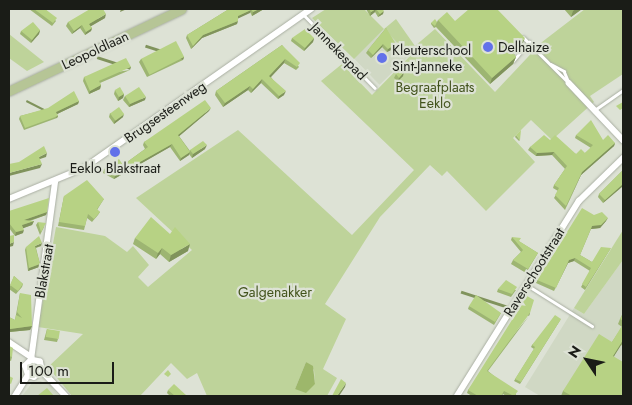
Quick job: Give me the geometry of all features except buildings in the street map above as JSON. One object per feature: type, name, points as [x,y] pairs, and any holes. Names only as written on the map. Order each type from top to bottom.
[{"type":"main road","name":"Leopoldlaan","points":[[9,91],[182,9]]},
{"type":"street","name":"Brugsesteenweg","points":[[9,199],[55,182],[98,159],[310,9]]},
{"type":"street","points":[[569,83],[623,140]]},
{"type":"street","name":"Raverschootstraat","points":[[457,396],[580,201],[623,158]]},
{"type":"street","name":"Blakstraat","points":[[31,358],[55,182]]},
{"type":"street","points":[[9,342],[31,358],[40,362],[42,371],[66,396]]},
{"type":"street","points":[[28,375],[25,366],[31,358]]},
{"type":"street","points":[[28,375],[34,377],[42,371]]},
{"type":"street","points":[[15,396],[28,375]]},
{"type":"lane","name":"Jannekespad","points":[[303,14],[375,88]]},
{"type":"lane","points":[[518,32],[550,63],[558,76],[569,83]]},
{"type":"lane","points":[[513,61],[530,42]]},
{"type":"lane","points":[[550,63],[564,71],[569,83]]},
{"type":"lane","points":[[594,110],[623,90]]},
{"type":"lane","points":[[526,285],[592,326]]},
{"type":"shaded area","name":"Kleuterschool Sint-Janneke","points":[[384,29],[410,56],[379,85],[354,58]]},
{"type":"shaded area","points":[[623,260],[623,396],[540,396],[525,387],[574,308],[584,314]]},
{"type":"shaded area","points":[[306,362],[313,366],[315,384],[306,393],[295,389]]},
{"type":"shaded area","points":[[40,381],[50,385],[59,396],[22,396],[32,383]]},
{"type":"green space","points":[[326,9],[364,9],[384,29],[354,59],[312,18]]},
{"type":"green space","points":[[585,9],[623,9],[623,74],[590,96],[594,102],[552,140],[531,120],[513,138],[535,162],[486,211],[447,171],[442,176],[430,165],[380,217],[325,304],[346,319],[323,369],[337,378],[327,396],[207,396],[197,373],[187,379],[171,363],[140,396],[72,396],[48,367],[83,334],[38,327],[56,227],[105,236],[127,252],[133,246],[149,265],[138,277],[148,287],[192,250],[136,198],[238,130],[352,235],[414,170],[321,81],[342,64],[372,95],[410,56],[384,29],[396,19],[415,46],[435,29],[495,92],[542,42]],"holes":[[[306,362],[314,370],[315,384],[295,389]]]},
{"type":"green space","points":[[9,34],[44,62],[27,71],[9,58]]},
{"type":"green space","points":[[623,230],[623,260],[584,314],[574,308]]},
{"type":"place","name":"Delhaize","points":[[488,47]]},
{"type":"place","name":"Kleuterschool Sint-Janneke","points":[[382,58]]},
{"type":"place","name":"Eeklo Blakstraat","points":[[115,152]]},
{"type":"park label","name":"Begraafplaats Eeklo","points":[[435,95]]},
{"type":"park label","name":"Galgenakker","points":[[275,292]]}]
